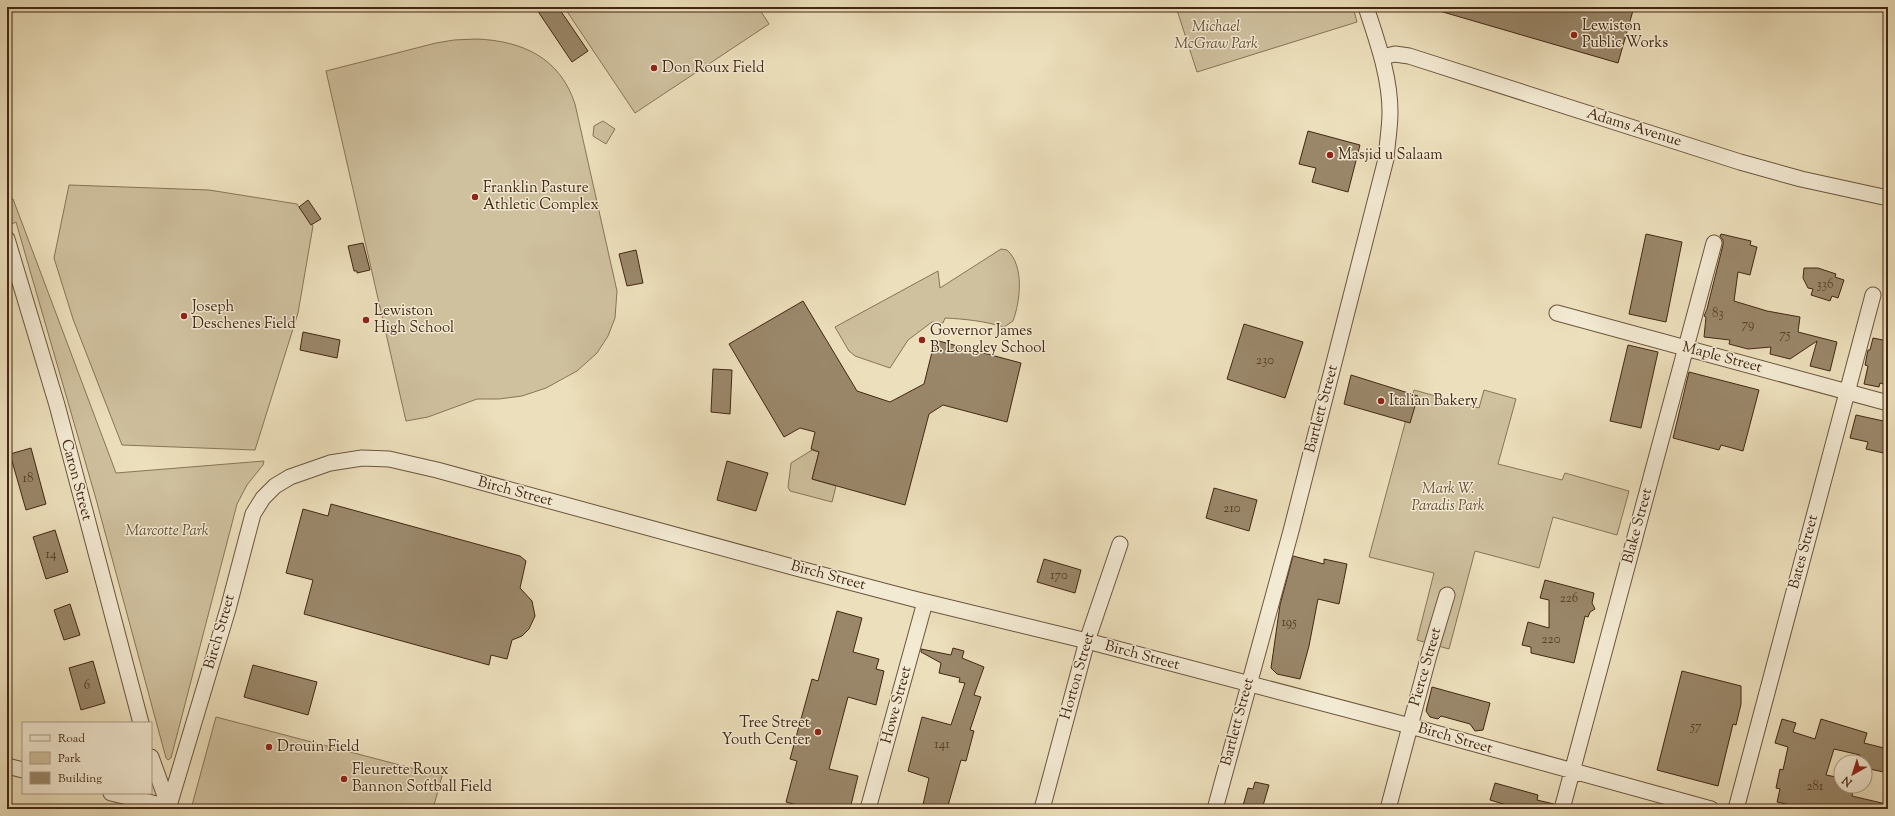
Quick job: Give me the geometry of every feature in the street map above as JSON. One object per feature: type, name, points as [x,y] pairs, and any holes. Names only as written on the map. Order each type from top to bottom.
[{"type":"street","name":"Bartlett Street","points":[[1215,809],[1291,531],[1386,159],[1390,112],[1382,57],[1366,7]]},
{"type":"street","name":"Adams Avenue","points":[[1382,57],[1395,54],[1409,56],[1740,162],[1801,179],[1888,198]]},
{"type":"street","name":"Caron Street","points":[[7,239],[57,405],[141,722]]},
{"type":"street","name":"Blake Street","points":[[1562,809],[1714,243]]},
{"type":"street","name":"Bates Street","points":[[1736,809],[1873,295]]},
{"type":"street","name":"Maple Street","points":[[1557,313],[1888,403]]},
{"type":"street","name":"Birch Street","points":[[168,808],[228,609],[253,514],[263,498],[275,486],[290,477],[330,463],[362,458],[389,459],[410,464],[925,602],[1088,641],[1410,726],[1572,772],[1711,809]]},
{"type":"street","name":"Horton Street","points":[[1042,809],[1088,641],[1120,544]]},
{"type":"street","name":"Pierce Street","points":[[1388,809],[1447,595]]},
{"type":"street","name":"Howe Street","points":[[868,809],[925,602]]},
{"type":"street","points":[[152,760],[168,808]]},
{"type":"street","points":[[7,766],[22,770]]},
{"type":"street","points":[[115,794],[168,808]]},
{"type":"green space","name":"Don Roux Field","points":[[564,7],[758,7],[769,24],[635,113]]},
{"type":"green space","name":"Michael McGraw Park","points":[[1176,7],[1353,7],[1357,22],[1197,72]]},
{"type":"green space","name":"Franklin Pasture Athletic Complex","points":[[454,40],[494,40],[510,44],[524,48],[538,55],[550,64],[560,75],[568,88],[575,104],[617,291],[615,318],[608,336],[597,353],[577,371],[546,388],[522,396],[499,399],[477,399],[428,417],[406,421],[326,71],[436,43]]},
{"type":"green space","points":[[603,121],[615,129],[606,144],[593,136],[594,126]]},
{"type":"green space","name":"Joseph Deschenes Field","points":[[69,185],[209,190],[297,204],[313,226],[298,313],[255,450],[122,445],[73,319],[54,258]]},
{"type":"green space","name":"Marcotte Park","points":[[13,199],[116,473],[264,461],[263,465],[247,485],[237,504],[171,758],[168,760],[166,758],[96,499],[16,222],[12,224],[7,208],[7,200]]},
{"type":"green space","points":[[1001,249],[1007,250],[1013,257],[1019,274],[1018,304],[1013,321],[1004,327],[952,318],[945,318],[943,323],[932,322],[908,340],[890,368],[855,356],[849,351],[835,327],[938,271],[940,288]]},
{"type":"green space","name":"Mark W. Paradis Park","points":[[1414,390],[1479,408],[1484,390],[1516,399],[1498,464],[1562,480],[1565,473],[1629,491],[1617,535],[1553,517],[1539,568],[1475,551],[1449,649],[1417,640],[1434,573],[1369,557]]},
{"type":"green space","points":[[812,450],[819,452],[812,479],[836,486],[832,502],[790,491],[788,487],[791,463]]},
{"type":"green space","name":"Drouin Field","points":[[216,717],[442,776],[433,809],[191,809]]},
{"type":"building","points":[[535,7],[558,7],[588,51],[572,62]]},
{"type":"building","name":"Lewiston Public Works","points":[[1437,7],[1634,7],[1618,63],[1436,10]]},
{"type":"building","name":"Masjid u Salaam","points":[[1308,131],[1360,145],[1348,192],[1312,182],[1316,168],[1299,164]]},
{"type":"building","points":[[308,200],[321,219],[311,225],[299,207]]},
{"type":"building","points":[[1646,234],[1682,242],[1666,322],[1629,314]]},
{"type":"building","points":[[1721,234],[1751,241],[1750,245],[1757,247],[1750,275],[1738,272],[1734,301],[1767,311],[1800,317],[1798,332],[1837,342],[1830,371],[1810,366],[1817,341],[1790,359],[1770,354],[1771,347],[1748,349],[1729,344],[1730,340],[1704,337],[1706,317],[1704,316],[1723,245],[1723,240],[1720,236]]},
{"type":"building","points":[[363,243],[370,270],[357,273],[357,271],[354,271],[348,246]]},
{"type":"building","points":[[636,250],[643,283],[627,286],[619,254]]},
{"type":"building","points":[[1804,268],[1818,268],[1836,274],[1835,277],[1844,280],[1838,298],[1832,296],[1830,301],[1811,295],[1813,289],[1808,288],[1803,278]]},
{"type":"building","name":"Governor James B. Longley School","points":[[803,301],[857,391],[890,402],[924,384],[935,340],[1021,363],[1007,422],[943,405],[929,414],[905,505],[812,479],[819,452],[811,449],[815,432],[800,428],[784,437],[729,344]]},
{"type":"building","points":[[1244,324],[1303,342],[1285,398],[1227,379]]},
{"type":"building","points":[[303,332],[340,340],[337,358],[300,350]]},
{"type":"building","points":[[1873,338],[1888,341],[1888,376],[1886,385],[1880,383],[1879,387],[1864,384],[1868,366],[1865,365],[1868,350],[1870,350]]},
{"type":"building","points":[[1628,345],[1658,352],[1641,428],[1610,421]]},
{"type":"building","points":[[713,369],[732,370],[730,414],[711,412]]},
{"type":"building","points":[[1689,372],[1759,390],[1743,451],[1721,445],[1719,450],[1673,438]]},
{"type":"building","name":"Italian Bakery","points":[[1351,375],[1418,396],[1410,423],[1344,404]]},
{"type":"building","points":[[1856,415],[1888,422],[1888,454],[1866,449],[1868,442],[1850,438]]},
{"type":"building","points":[[31,448],[46,504],[26,510],[10,454]]},
{"type":"building","points":[[727,461],[768,473],[756,511],[717,500]]},
{"type":"building","points":[[1214,488],[1257,500],[1249,531],[1206,518]]},
{"type":"building","points":[[331,504],[520,556],[526,561],[520,588],[532,601],[535,616],[529,629],[522,636],[512,640],[507,659],[491,655],[489,665],[304,614],[313,580],[286,573],[303,509],[328,516]]},
{"type":"building","points":[[55,530],[68,572],[46,579],[33,537]]},
{"type":"building","points":[[1293,556],[1324,564],[1324,559],[1347,564],[1339,604],[1318,599],[1309,646],[1300,679],[1277,674],[1271,668],[1280,605]]},
{"type":"building","points":[[1044,559],[1081,570],[1075,593],[1037,582]]},
{"type":"building","points":[[1545,580],[1594,593],[1592,603],[1595,609],[1590,612],[1588,617],[1585,616],[1574,663],[1531,653],[1531,647],[1522,645],[1528,622],[1549,628],[1549,600],[1540,598]]},
{"type":"building","points":[[70,604],[80,635],[64,640],[54,610]]},
{"type":"building","name":"Tree Street Youth Center","points":[[837,611],[862,618],[853,652],[879,659],[876,669],[884,671],[876,705],[848,697],[829,769],[858,776],[850,809],[811,809],[786,802],[797,761],[790,759],[812,679],[818,681]]},
{"type":"building","points":[[953,648],[964,651],[962,658],[984,667],[974,695],[981,697],[970,730],[974,731],[966,761],[961,760],[947,809],[922,809],[929,778],[908,771],[922,717],[951,725],[965,683],[959,682],[960,678],[939,673],[941,663],[921,652],[921,649],[951,655]]},
{"type":"building","points":[[93,661],[105,703],[81,710],[69,668]]},
{"type":"building","points":[[253,665],[317,682],[308,715],[244,697]]},
{"type":"building","points":[[1682,671],[1741,686],[1741,704],[1736,725],[1733,724],[1718,786],[1657,770]]},
{"type":"building","points":[[1432,687],[1490,703],[1483,730],[1475,731],[1470,724],[1441,716],[1438,719],[1430,717],[1426,711]]},
{"type":"building","points":[[1782,719],[1796,723],[1793,732],[1815,739],[1821,719],[1867,733],[1864,743],[1888,749],[1888,773],[1873,770],[1873,754],[1856,754],[1834,749],[1826,775],[1833,776],[1833,794],[1852,794],[1852,796],[1886,804],[1885,809],[1809,809],[1777,802],[1780,789],[1776,788],[1780,769],[1783,770],[1788,747],[1775,743]]},
{"type":"building","points":[[1255,782],[1269,785],[1262,809],[1242,809],[1248,788],[1253,789]]},
{"type":"building","points":[[1495,783],[1538,795],[1537,800],[1554,804],[1553,809],[1520,809],[1490,800]]},
{"type":"place","name":"Lewiston Public Works","points":[[1574,35]]},
{"type":"place","name":"Don Roux Field","points":[[654,68]]},
{"type":"place","name":"Masjid u Salaam","points":[[1330,155]]},
{"type":"place","name":"Franklin Pasture Athletic Complex","points":[[475,197]]},
{"type":"place","name":"Joseph Deschenes Field","points":[[184,316]]},
{"type":"place","name":"Lewiston High School","points":[[366,320]]},
{"type":"place","name":"Governor James B. Longley School","points":[[922,340]]},
{"type":"place","name":"Italian Bakery","points":[[1381,401]]},
{"type":"place","name":"Tree Street Youth Center","points":[[818,732]]},
{"type":"place","name":"Drouin Field","points":[[269,747]]},
{"type":"place","name":"Fleurette Roux Bannon Softball Field","points":[[344,779]]}]
